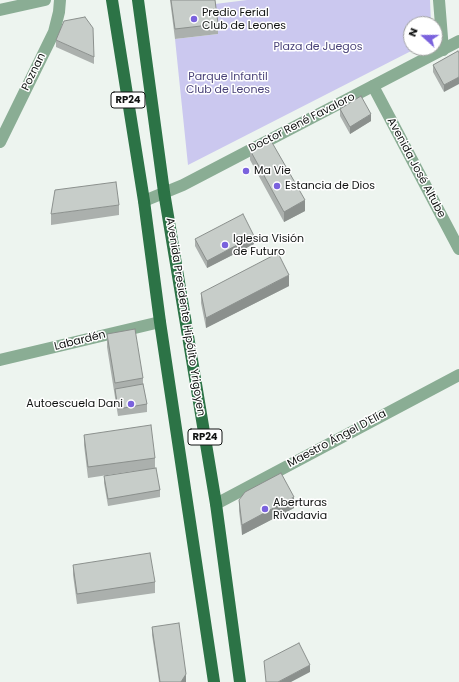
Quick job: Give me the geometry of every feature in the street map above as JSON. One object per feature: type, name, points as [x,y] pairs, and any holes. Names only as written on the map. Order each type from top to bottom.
[{"type":"main road","name":"Avenida Presidente Hipólito Yrigoyen","points":[[112,0],[144,201],[160,322],[214,682]]},
{"type":"main road","name":"Avenida Presidente Hipólito Yrigoyen","points":[[138,0],[164,192],[216,504],[240,682]]},
{"type":"street","points":[[0,10],[45,0]]},
{"type":"street","name":"Poznan","points":[[0,142],[54,32],[59,12],[60,0]]},
{"type":"street","points":[[439,0],[440,16]]},
{"type":"street","name":"Doctor René Favaloro","points":[[443,50],[459,41]]},
{"type":"street","name":"Doctor René Favaloro","points":[[144,201],[183,185],[431,56]]},
{"type":"street","name":"Avenida José Altube","points":[[373,86],[459,249]]},
{"type":"street","name":"Labardén","points":[[0,360],[160,322]]},
{"type":"street","name":"Maestro Ángel D'Elía","points":[[216,504],[459,375]]},
{"type":"green space","points":[[247,0],[430,0],[431,16],[403,16],[403,55],[188,165],[175,39],[218,34],[215,4]]},
{"type":"building","name":"Predio Ferial Club de Leones","points":[[171,0],[215,0],[218,24],[175,29]]},
{"type":"building","points":[[85,17],[93,28],[94,57],[56,40],[64,21]]},
{"type":"building","points":[[458,51],[459,77],[444,85],[433,65]]},
{"type":"building","points":[[361,96],[371,114],[350,127],[340,109]]},
{"type":"building","name":"Estancia de Dios","points":[[270,139],[305,200],[284,212],[250,150]]},
{"type":"building","points":[[116,182],[119,205],[51,214],[55,190]]},
{"type":"building","name":"Iglesia Visión de Futuro","points":[[243,214],[254,236],[207,261],[195,239]]},
{"type":"building","points":[[278,253],[289,275],[206,318],[201,293]]},
{"type":"building","points":[[135,329],[143,378],[115,383],[107,334]]},
{"type":"building","name":"Autoescuela Dani","points":[[143,384],[147,404],[118,409],[115,389]]},
{"type":"building","points":[[151,425],[155,458],[88,467],[84,435]]},
{"type":"building","points":[[156,468],[160,490],[108,499],[104,476]]},
{"type":"building","name":"Aberturas Rivadavia","points":[[281,473],[294,497],[242,525],[239,500],[245,492]]},
{"type":"building","points":[[150,553],[155,582],[77,594],[73,565]]},
{"type":"building","points":[[179,623],[186,674],[181,682],[160,682],[152,627]]},
{"type":"building","points":[[299,643],[310,665],[278,682],[266,682],[264,661]]},
{"type":"place","name":"Predio Ferial Club de Leones","points":[[194,19]]},
{"type":"place","name":"Ma Vie","points":[[246,171]]},
{"type":"place","name":"Estancia de Dios","points":[[277,186]]},
{"type":"place","name":"Iglesia Visión de Futuro","points":[[225,245]]},
{"type":"place","name":"Autoescuela Dani","points":[[131,404]]},
{"type":"place","name":"Aberturas Rivadavia","points":[[265,509]]},
{"type":"park label","name":"Plaza de Juegos","points":[[318,47]]},
{"type":"park label","name":"Parque Infantil Club de Leones","points":[[228,83]]}]
